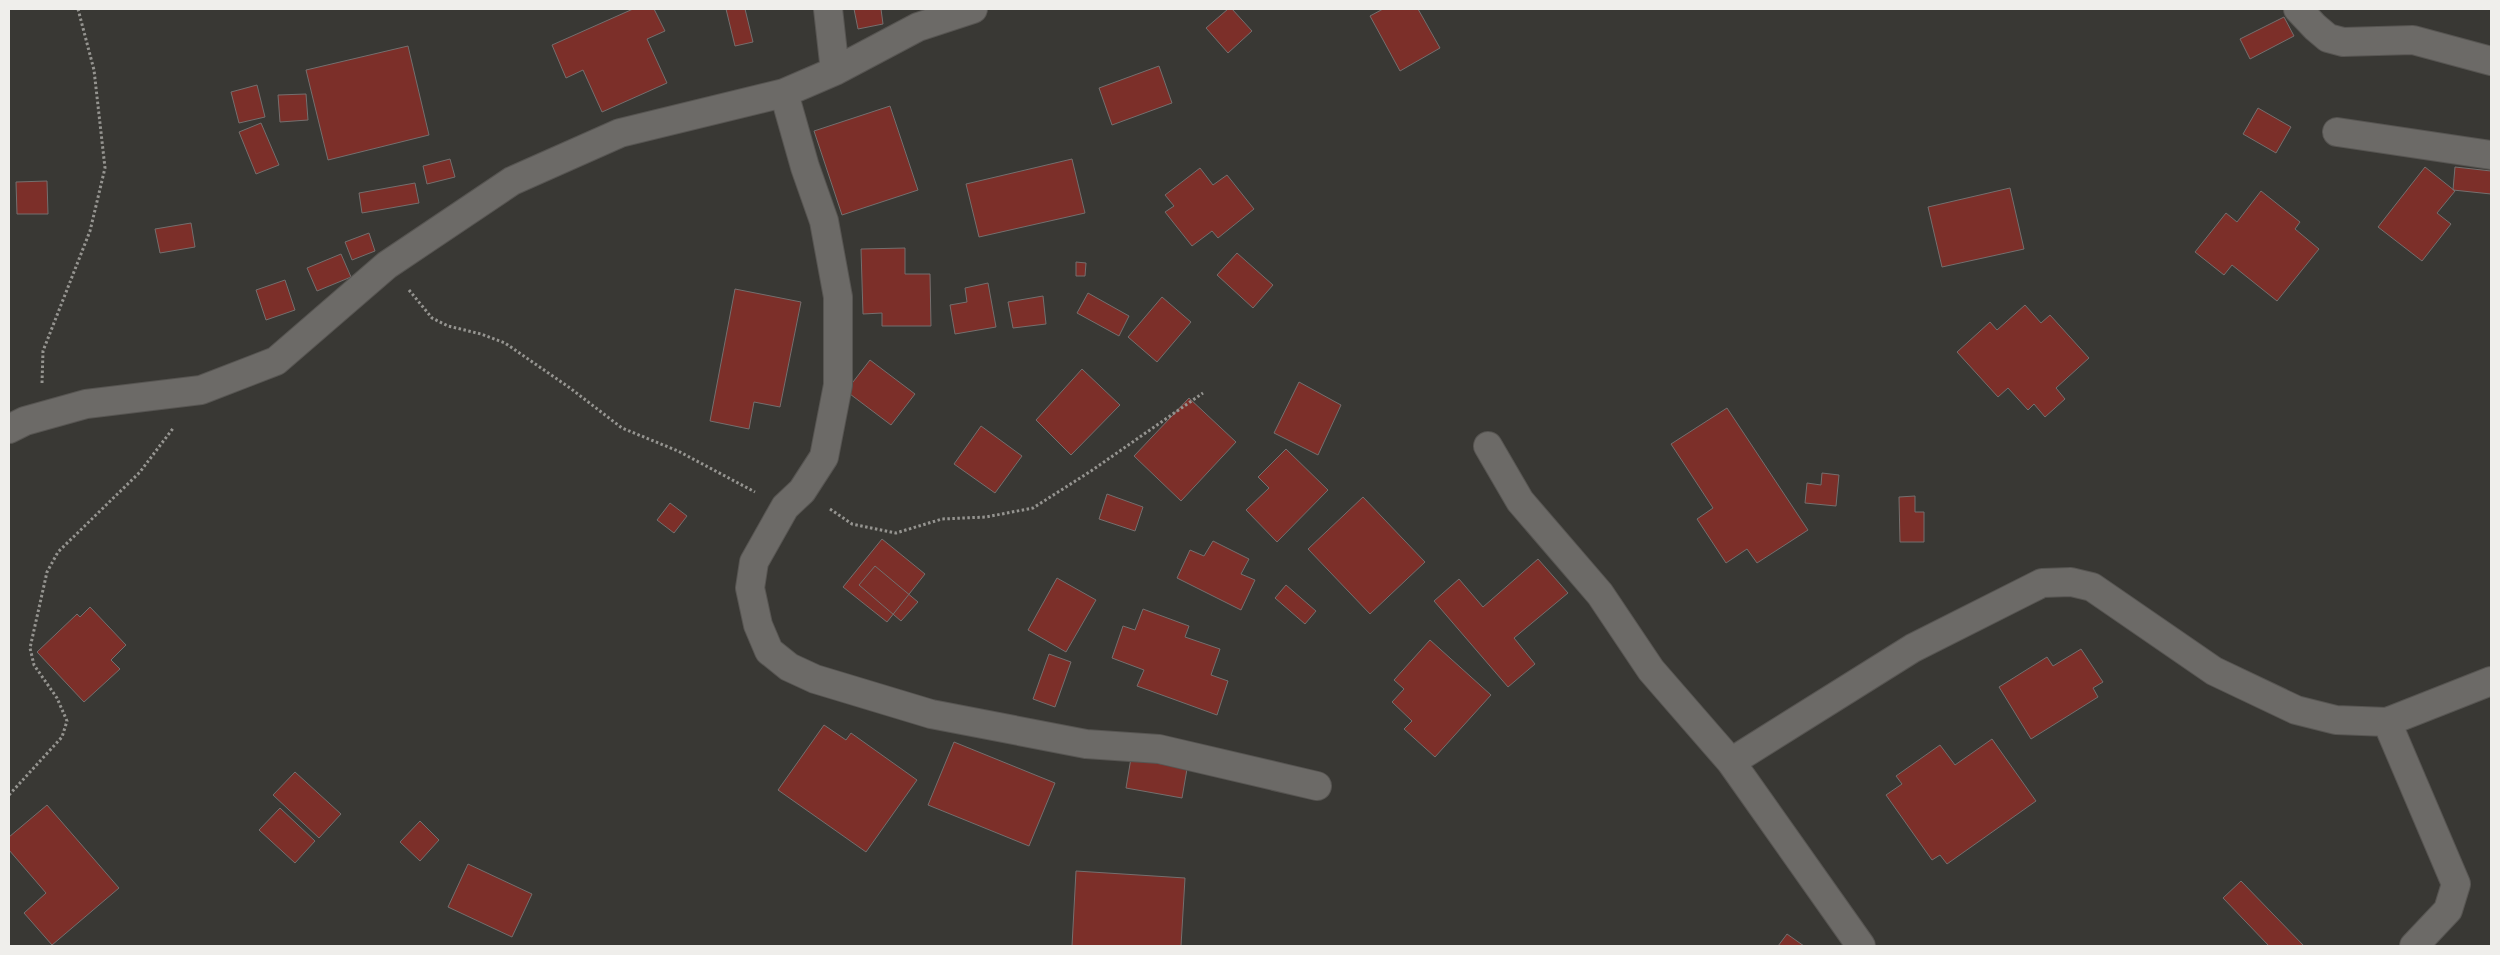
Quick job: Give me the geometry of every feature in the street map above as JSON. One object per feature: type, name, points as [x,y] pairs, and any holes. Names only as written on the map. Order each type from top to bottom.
[{"type":"street","points":[[828,9],[835,71]]},
{"type":"street","points":[[9,429],[41,416],[86,404],[201,390],[276,361],[387,265],[512,181],[620,133],[784,93],[835,71],[918,27],[973,9]]},
{"type":"street","points":[[2298,9],[2328,38],[2343,42],[2413,40],[2491,61]]},
{"type":"street","points":[[784,93],[805,167],[824,221],[838,297],[838,385],[824,457],[794,499],[754,562],[750,588],[758,625],[769,651],[789,667],[815,679],[930,714],[1086,744],[1160,749],[1317,786]]},
{"type":"street","points":[[2337,132],[2491,155]]},
{"type":"street","points":[[1488,446],[1520,501],[1600,594],[1651,670],[1730,762],[1861,946]]},
{"type":"street","points":[[1730,762],[1913,648],[2042,583],[2071,582],[2092,587],[2214,671],[2296,710],[2336,720],[2387,722],[2491,681]]},
{"type":"street","points":[[2387,722],[2456,884],[2448,910],[2414,946]]},
{"type":"path","points":[[41,416],[43,351],[90,231],[104,168],[94,70],[78,9]]},
{"type":"path","points":[[387,265],[432,318],[448,326],[481,334],[505,343],[570,388],[622,428],[852,524],[896,533],[942,519],[986,517],[1033,508],[1092,471],[1203,392]]},
{"type":"path","points":[[9,795],[62,737],[67,722],[57,698],[34,665],[30,648],[47,572],[58,552],[140,472],[201,390]]},
{"type":"building","points":[[633,9],[654,9],[665,31],[647,39],[667,83],[602,112],[583,70],[566,78],[552,45]]},
{"type":"building","points":[[726,9],[745,9],[753,42],[735,46]]},
{"type":"building","points":[[854,9],[881,9],[883,24],[858,29]]},
{"type":"building","points":[[1228,9],[1232,9],[1252,31],[1228,53],[1206,28]]},
{"type":"building","points":[[1383,9],[1418,9],[1440,48],[1400,71],[1370,16]]},
{"type":"building","points":[[2284,17],[2294,36],[2250,59],[2240,39]]},
{"type":"building","points":[[408,46],[429,135],[328,160],[306,70]]},
{"type":"building","points":[[1159,66],[1172,103],[1112,125],[1099,88]]},
{"type":"building","points":[[257,85],[265,117],[239,123],[231,92]]},
{"type":"building","points":[[306,94],[308,120],[280,122],[278,95]]},
{"type":"building","points":[[890,106],[918,190],[842,215],[814,131]]},
{"type":"building","points":[[2258,108],[2291,127],[2276,153],[2243,134]]},
{"type":"building","points":[[261,123],[279,165],[256,174],[239,132]]},
{"type":"building","points":[[450,159],[455,177],[427,184],[423,166]]},
{"type":"building","points":[[1072,159],[1085,213],[979,237],[966,184]]},
{"type":"building","points":[[2425,167],[2455,191],[2437,213],[2451,224],[2422,261],[2378,227]]},
{"type":"building","points":[[2455,167],[2491,171],[2491,194],[2453,190]]},
{"type":"building","points":[[1200,168],[1213,185],[1227,175],[1254,209],[1218,238],[1212,231],[1192,246],[1165,212],[1174,206],[1165,195]]},
{"type":"building","points":[[47,181],[48,214],[17,214],[16,182]]},
{"type":"building","points":[[415,183],[419,203],[362,213],[359,193]]},
{"type":"building","points":[[2010,188],[2024,249],[1942,267],[1928,207]]},
{"type":"building","points":[[2261,191],[2300,222],[2295,229],[2319,249],[2277,301],[2232,265],[2224,275],[2195,252],[2226,213],[2237,222]]},
{"type":"building","points":[[191,223],[195,247],[160,253],[155,229]]},
{"type":"building","points":[[369,233],[375,251],[352,260],[345,242]]},
{"type":"building","points":[[905,248],[905,274],[930,274],[931,326],[882,326],[882,313],[863,314],[861,249]]},
{"type":"building","points":[[1237,253],[1273,285],[1253,308],[1217,275]]},
{"type":"building","points":[[341,254],[351,277],[317,291],[307,268]]},
{"type":"building","points":[[1076,262],[1086,263],[1085,276],[1076,276]]},
{"type":"building","points":[[285,280],[295,310],[266,320],[256,290]]},
{"type":"building","points":[[988,283],[996,327],[955,334],[950,305],[967,302],[965,288]]},
{"type":"building","points":[[735,289],[801,302],[780,407],[754,402],[749,429],[710,421]]},
{"type":"building","points":[[1088,293],[1129,316],[1119,336],[1077,313]]},
{"type":"building","points":[[1043,296],[1046,324],[1013,328],[1008,302]]},
{"type":"building","points":[[1162,297],[1191,322],[1157,362],[1128,337]]},
{"type":"building","points":[[2025,305],[2041,323],[2050,315],[2089,358],[2056,388],[2065,399],[2045,417],[2034,404],[2028,410],[2008,388],[1998,397],[1957,352],[1990,322],[1997,330]]},
{"type":"building","points":[[870,360],[915,394],[891,425],[846,391]]},
{"type":"building","points":[[1082,369],[1120,405],[1071,455],[1036,420]]},
{"type":"building","points":[[1299,382],[1341,405],[1318,455],[1274,433]]},
{"type":"building","points":[[1189,398],[1236,442],[1181,501],[1134,456]]},
{"type":"building","points":[[1727,408],[1808,530],[1757,563],[1747,549],[1726,563],[1697,519],[1713,508],[1671,444]]},
{"type":"building","points":[[981,426],[1022,456],[995,493],[954,464]]},
{"type":"building","points":[[1286,449],[1328,490],[1277,542],[1246,510],[1269,488],[1258,477]]},
{"type":"building","points":[[1822,473],[1839,475],[1836,506],[1805,503],[1807,483],[1821,485]]},
{"type":"building","points":[[1107,494],[1143,507],[1135,531],[1099,519]]},
{"type":"building","points":[[1915,496],[1915,512],[1924,512],[1924,542],[1900,542],[1899,497]]},
{"type":"building","points":[[1363,497],[1425,562],[1370,614],[1308,549]]},
{"type":"building","points":[[670,503],[687,516],[674,533],[657,520]]},
{"type":"building","points":[[882,539],[925,574],[887,622],[843,587]]},
{"type":"building","points":[[1213,541],[1249,559],[1241,574],[1255,580],[1241,610],[1177,578],[1190,550],[1204,556]]},
{"type":"building","points":[[1538,559],[1568,593],[1514,638],[1535,664],[1508,687],[1434,601],[1459,579],[1483,607]]},
{"type":"building","points":[[875,566],[918,602],[901,621],[859,585]]},
{"type":"building","points":[[1057,578],[1096,600],[1066,652],[1028,630]]},
{"type":"building","points":[[1286,585],[1316,611],[1305,624],[1275,598]]},
{"type":"building","points":[[90,607],[126,645],[111,660],[120,669],[84,702],[37,652],[77,614],[80,617]]},
{"type":"building","points":[[1143,609],[1189,626],[1185,637],[1220,649],[1211,675],[1228,681],[1217,715],[1137,686],[1144,670],[1112,658],[1123,626],[1135,630]]},
{"type":"building","points":[[1430,640],[1491,695],[1435,757],[1404,729],[1412,721],[1392,702],[1404,689],[1394,680]]},
{"type":"building","points":[[2081,649],[2103,682],[2093,688],[2098,697],[2031,739],[1999,687],[2047,657],[2053,666]]},
{"type":"building","points":[[1049,654],[1071,662],[1055,707],[1033,699]]},
{"type":"building","points":[[824,725],[846,740],[851,733],[917,780],[866,852],[778,790]]},
{"type":"building","points":[[1992,739],[2036,801],[1947,864],[1940,855],[1932,860],[1886,795],[1902,784],[1896,776],[1940,745],[1955,765]]},
{"type":"building","points":[[954,742],[1055,783],[1029,846],[928,805]]},
{"type":"building","points":[[1131,758],[1187,769],[1182,798],[1126,788]]},
{"type":"building","points":[[295,772],[341,814],[319,838],[273,795]]},
{"type":"building","points":[[47,805],[119,888],[52,945],[24,913],[46,893],[9,850],[9,837]]},
{"type":"building","points":[[280,808],[315,841],[295,863],[259,830]]},
{"type":"building","points":[[420,821],[439,840],[420,861],[400,842]]},
{"type":"building","points":[[468,864],[532,894],[512,937],[448,907]]},
{"type":"building","points":[[1076,871],[1185,878],[1181,946],[1072,946]]},
{"type":"building","points":[[2241,881],[2304,946],[2269,946],[2223,898]]},
{"type":"building","points":[[1787,934],[1804,946],[1778,946]]}]
